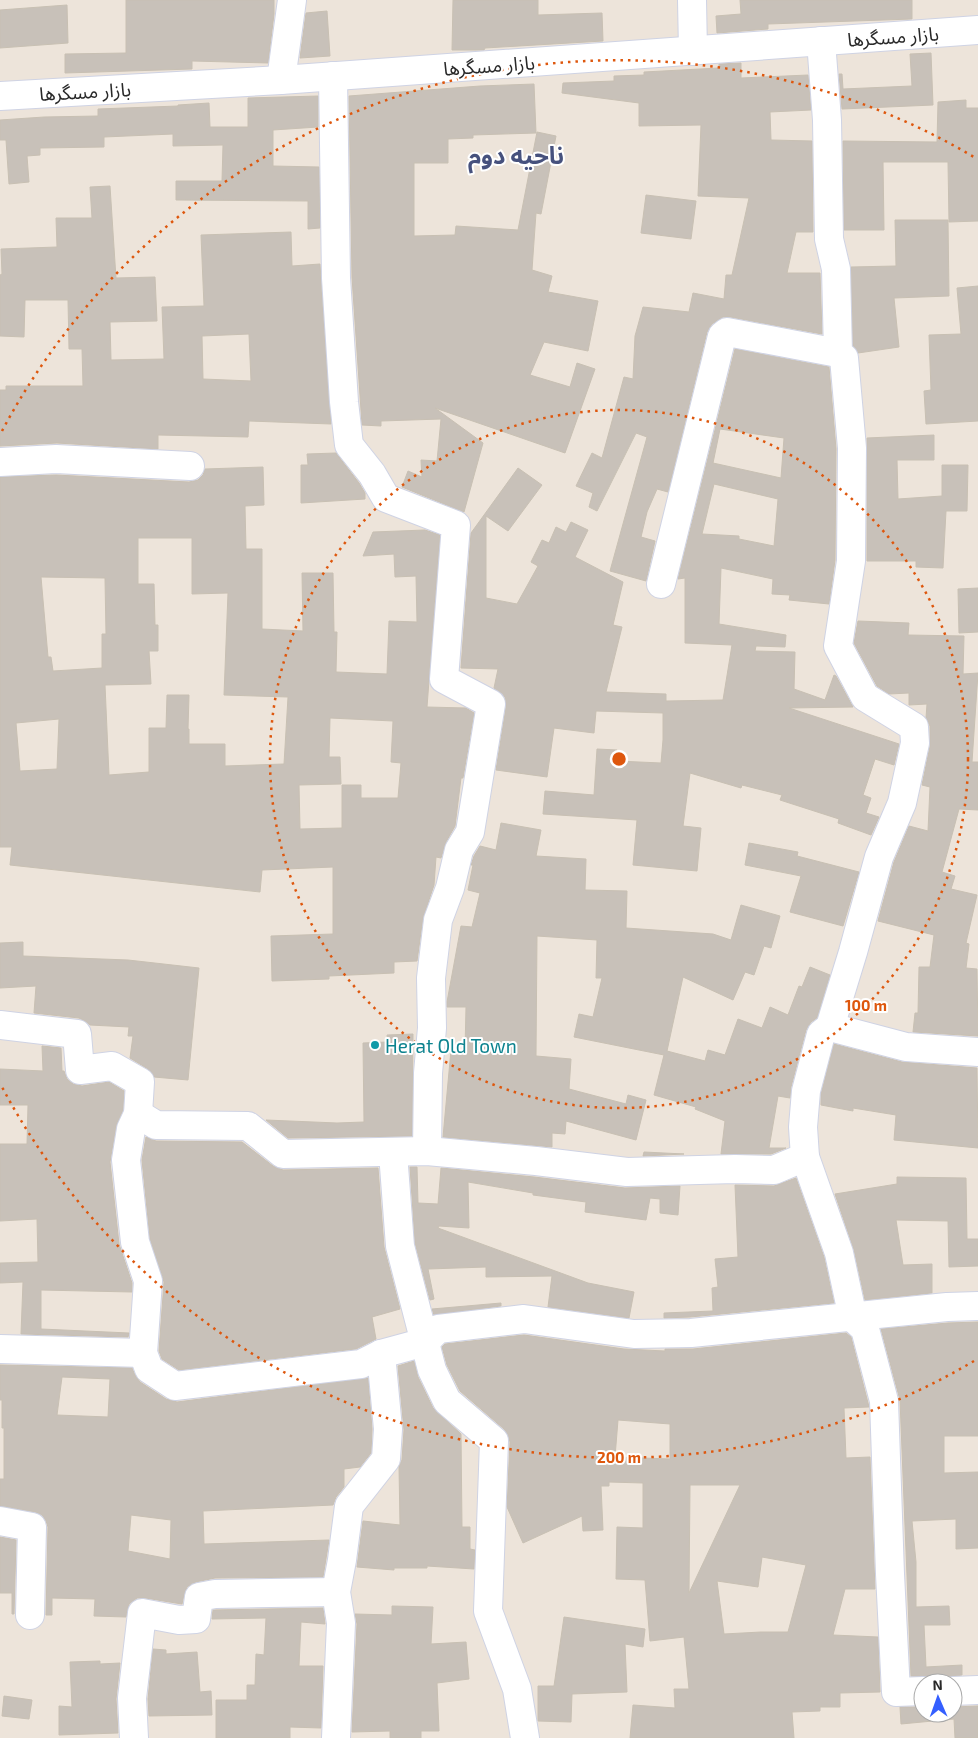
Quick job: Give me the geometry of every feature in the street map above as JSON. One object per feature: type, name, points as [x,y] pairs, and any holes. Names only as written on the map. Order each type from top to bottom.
[{"type":"street","points":[[281,80],[292,0]]},
{"type":"street","points":[[692,0],[693,51]]},
{"type":"street","name":"بازار مسگرها","points":[[0,96],[281,80],[978,30]]},
{"type":"street","points":[[821,42],[827,120],[830,239],[836,269],[838,353]]},
{"type":"street","points":[[333,76],[336,278],[344,402],[349,445],[372,474],[386,498],[456,525],[444,679],[490,704],[470,832],[459,850],[450,888],[438,920],[431,978],[432,1028],[428,1073],[427,1151]]},
{"type":"street","points":[[661,584],[722,336],[726,332],[838,353],[844,358],[852,448],[851,561],[838,646],[865,697],[914,727],[915,743],[902,803],[879,857],[830,1027],[821,1034],[806,1091],[802,1127],[805,1157],[839,1253],[853,1318],[865,1328],[884,1401],[896,1692],[913,1691]]},
{"type":"street","points":[[0,462],[56,460],[190,466]]},
{"type":"street","points":[[0,1025],[77,1034],[80,1070],[112,1066],[140,1082],[138,1114],[131,1129],[126,1160],[135,1242],[148,1281],[143,1353],[149,1369],[175,1386],[361,1364],[381,1354],[425,1342],[438,1329],[524,1320],[634,1334],[691,1333],[948,1307],[978,1306]]},
{"type":"street","points":[[830,1027],[906,1047],[978,1052]]},
{"type":"street","points":[[138,1114],[156,1125],[248,1126],[283,1154],[427,1151],[627,1172],[734,1169],[774,1170],[805,1157]]},
{"type":"street","points":[[393,1153],[400,1246],[432,1370],[447,1401],[494,1442],[488,1611],[517,1689],[525,1738]]},
{"type":"street","points":[[0,1349],[143,1353]]},
{"type":"street","points":[[336,1738],[341,1623],[336,1592],[349,1506],[386,1459],[388,1428],[381,1354]]},
{"type":"street","points":[[0,1521],[32,1527],[30,1615]]},
{"type":"street","points":[[134,1738],[132,1698],[142,1613],[179,1620],[196,1619],[199,1597],[215,1594],[336,1592]]},
{"type":"street","points":[[963,1691],[978,1690]]},
{"type":"building","points":[[126,0],[274,0],[268,63],[192,61],[192,69],[65,73],[65,54],[126,53]]},
{"type":"building","points":[[453,0],[538,0],[538,15],[602,13],[603,41],[485,48],[484,50],[452,50]]},
{"type":"building","points":[[740,0],[912,0],[912,19],[768,24],[768,29],[717,33],[716,16],[741,14]]},
{"type":"building","points":[[67,5],[68,43],[0,48],[0,10]]},
{"type":"building","points":[[327,11],[330,56],[300,58],[306,13]]},
{"type":"building","points":[[931,53],[933,105],[842,109],[839,74],[842,74],[843,89],[912,86],[910,54]]},
{"type":"building","points":[[741,63],[741,78],[808,75],[811,110],[770,112],[771,140],[812,141],[813,232],[796,232],[787,273],[820,273],[822,334],[730,317],[723,317],[712,324],[707,332],[668,492],[657,489],[647,512],[641,537],[655,541],[646,581],[610,571],[647,437],[636,433],[597,511],[589,507],[593,493],[576,486],[592,453],[602,458],[624,377],[633,379],[635,336],[643,307],[689,312],[693,293],[724,299],[726,275],[732,275],[749,198],[698,196],[701,125],[639,126],[639,103],[562,93],[563,83],[614,81],[614,76],[644,75],[644,72],[719,68],[719,64]]},
{"type":"building","points":[[534,84],[536,133],[473,135],[473,138],[448,139],[448,163],[414,163],[414,236],[455,235],[456,226],[518,230],[537,132],[556,136],[541,214],[536,213],[532,270],[552,276],[548,292],[598,301],[588,351],[544,342],[530,375],[570,387],[577,363],[595,369],[565,453],[435,408],[483,443],[464,512],[402,487],[408,471],[422,477],[421,460],[437,461],[441,419],[381,421],[381,426],[362,425],[352,277],[349,96]]},
{"type":"building","points":[[318,96],[318,127],[273,130],[273,166],[319,167],[320,228],[308,229],[308,201],[176,200],[176,181],[222,181],[223,145],[173,146],[173,134],[104,137],[104,147],[40,148],[40,155],[27,156],[29,182],[9,184],[6,140],[0,140],[0,120],[98,116],[98,109],[209,103],[210,127],[248,127],[248,98]]},
{"type":"building","points":[[966,100],[966,108],[978,108],[978,221],[949,222],[948,162],[883,162],[884,230],[844,230],[843,141],[937,142],[938,102]]},
{"type":"building","points":[[110,186],[116,278],[155,277],[157,321],[110,322],[111,360],[164,359],[162,307],[204,306],[201,235],[291,232],[292,266],[320,264],[331,424],[249,421],[248,437],[158,435],[158,449],[57,443],[0,446],[0,390],[6,390],[6,386],[83,386],[82,349],[69,349],[68,300],[25,300],[24,337],[0,336],[1,249],[57,247],[56,218],[92,218],[90,187]],"holes":[[[249,334],[251,381],[203,379],[202,336]]]},
{"type":"building","points":[[646,195],[696,201],[691,239],[641,233]]},
{"type":"building","points":[[895,220],[948,220],[949,296],[894,298],[899,347],[858,353],[853,346],[851,267],[896,266]]},
{"type":"building","points":[[978,286],[978,421],[926,424],[924,391],[931,390],[929,335],[961,334],[957,288]]},
{"type":"building","points":[[735,349],[829,367],[836,449],[835,560],[829,604],[789,600],[790,595],[772,594],[773,579],[721,568],[719,624],[786,635],[785,647],[756,646],[755,651],[795,652],[794,689],[825,700],[834,675],[853,707],[789,708],[899,744],[894,765],[875,759],[863,795],[871,798],[866,813],[879,817],[871,835],[838,823],[839,819],[780,800],[782,795],[742,785],[741,788],[690,773],[683,826],[701,828],[697,871],[633,865],[637,820],[543,814],[545,791],[594,795],[597,749],[617,750],[617,761],[661,763],[663,713],[596,711],[594,733],[554,728],[547,777],[496,770],[506,707],[505,697],[494,688],[498,669],[461,668],[471,533],[518,468],[542,485],[508,531],[486,516],[486,598],[517,604],[538,566],[531,562],[542,540],[549,543],[556,527],[566,532],[571,522],[588,530],[575,557],[623,582],[613,625],[622,627],[606,692],[666,694],[666,701],[723,700],[732,645],[685,643],[685,578],[678,579]],"holes":[[[720,429],[784,438],[781,478],[713,463]],[[714,484],[778,499],[774,546],[739,539],[739,536],[702,534]]]},
{"type":"building","points":[[934,435],[934,460],[897,460],[898,499],[942,496],[942,465],[968,465],[967,511],[946,511],[943,568],[916,567],[916,561],[867,561],[867,438]]},
{"type":"building","points":[[336,453],[359,483],[365,493],[365,499],[301,503],[301,465],[308,465],[307,454]]},
{"type":"building","points":[[263,467],[264,505],[245,506],[246,549],[262,549],[262,629],[303,631],[302,573],[333,573],[334,632],[337,632],[336,672],[387,674],[389,621],[417,622],[416,576],[395,577],[394,554],[363,556],[373,532],[425,530],[440,535],[427,707],[466,708],[474,713],[463,778],[461,778],[455,826],[446,842],[441,858],[436,857],[434,885],[423,918],[417,961],[394,962],[394,973],[329,976],[329,979],[272,981],[271,936],[333,934],[333,867],[262,870],[260,892],[10,865],[12,847],[0,847],[0,477],[56,475],[189,482],[198,480],[203,475],[205,469]],"holes":[[[138,538],[192,538],[192,594],[228,593],[224,695],[288,697],[284,764],[225,766],[225,744],[189,744],[189,695],[167,695],[166,728],[149,728],[149,772],[109,775],[105,685],[151,684],[149,651],[158,651],[158,625],[155,625],[154,584],[138,584]],[[41,577],[105,578],[106,634],[102,634],[102,668],[53,671],[51,657],[48,657]],[[330,718],[393,721],[391,762],[401,763],[398,798],[361,798],[361,785],[342,785],[342,828],[300,829],[299,785],[341,784],[340,757],[329,757]],[[59,719],[57,769],[20,771],[16,723]]]},
{"type":"building","points":[[978,588],[978,632],[959,633],[958,589]]},
{"type":"building","points":[[858,621],[909,623],[908,635],[964,636],[963,674],[978,673],[972,762],[978,762],[978,810],[959,809],[942,872],[955,876],[951,889],[977,895],[966,943],[969,944],[966,968],[977,969],[978,1036],[913,1032],[915,1013],[918,1013],[919,967],[930,967],[934,935],[878,921],[894,862],[909,826],[928,831],[930,787],[922,785],[930,746],[930,726],[926,718],[927,704],[909,705],[909,693],[889,694],[877,686],[854,643]]},
{"type":"building","points":[[501,823],[541,830],[536,856],[586,859],[585,890],[627,891],[626,928],[713,934],[731,940],[741,905],[780,916],[771,948],[764,946],[754,975],[745,972],[733,1000],[683,977],[667,1051],[705,1061],[708,1050],[725,1055],[738,1019],[762,1028],[770,1007],[788,1015],[799,986],[802,987],[810,967],[830,975],[817,1018],[811,1022],[806,1030],[791,1087],[790,1098],[778,1096],[769,1148],[786,1148],[771,1154],[721,1154],[725,1121],[695,1109],[696,1107],[654,1095],[664,1055],[574,1037],[579,1014],[593,1017],[602,978],[596,978],[597,940],[537,936],[536,1056],[571,1059],[569,1089],[626,1104],[628,1095],[646,1100],[636,1140],[566,1121],[565,1134],[552,1133],[552,1147],[443,1137],[451,1050],[465,1051],[466,1007],[447,1007],[447,1002],[461,926],[472,927],[480,893],[468,890],[473,865],[471,865],[480,846],[496,850]]},
{"type":"building","points":[[749,843],[798,852],[797,856],[859,872],[843,926],[790,912],[801,876],[745,865]]},
{"type":"building","points":[[23,942],[23,956],[128,960],[199,968],[188,1080],[154,1077],[148,1069],[130,1058],[133,1036],[128,1036],[129,1027],[90,1025],[79,1018],[34,1013],[36,986],[0,988],[0,943]]},
{"type":"building","points":[[413,1034],[412,1136],[288,1138],[266,1120],[337,1123],[364,1122],[363,1043],[388,1042],[387,1035]]},
{"type":"building","points":[[834,1044],[902,1062],[977,1068],[978,1148],[894,1140],[896,1115],[853,1108],[853,1111],[821,1105],[821,1094]]},
{"type":"building","points":[[42,1046],[61,1048],[62,1071],[64,1071],[67,1079],[73,1084],[82,1086],[109,1082],[124,1091],[123,1110],[116,1127],[110,1162],[119,1244],[132,1283],[132,1292],[41,1290],[41,1329],[129,1333],[128,1337],[21,1334],[23,1282],[0,1283],[0,1263],[38,1262],[37,1219],[0,1221],[0,1144],[27,1144],[28,1105],[0,1105],[0,1069],[43,1071]]},
{"type":"building","points":[[146,1137],[156,1141],[242,1142],[273,1166],[283,1170],[378,1168],[384,1247],[400,1309],[372,1317],[376,1339],[356,1349],[179,1370],[162,1359],[159,1351],[164,1282],[150,1239],[142,1160]]},
{"type":"building","points":[[644,1152],[684,1154],[643,1156]]},
{"type":"building","points":[[410,1167],[417,1167],[418,1203],[438,1204],[441,1168],[625,1188],[680,1186],[678,1215],[660,1213],[660,1199],[650,1198],[646,1220],[585,1212],[586,1202],[533,1195],[533,1193],[468,1182],[469,1228],[439,1226],[438,1228],[588,1283],[634,1292],[629,1318],[548,1307],[552,1276],[486,1277],[486,1267],[428,1269],[434,1299],[430,1300],[415,1243]]},
{"type":"building","points":[[897,1177],[966,1178],[967,1239],[978,1239],[978,1266],[949,1267],[948,1221],[896,1220],[903,1265],[932,1264],[932,1293],[865,1300],[854,1250],[835,1194],[897,1184]]},
{"type":"building","points":[[796,1178],[824,1257],[834,1303],[664,1318],[664,1313],[713,1311],[712,1288],[718,1287],[715,1259],[738,1257],[735,1185],[774,1186]]},
{"type":"building","points":[[501,1303],[501,1306],[434,1315],[432,1309]]},
{"type":"building","points":[[978,1322],[978,1436],[944,1436],[944,1473],[978,1472],[978,1548],[956,1549],[956,1519],[912,1521],[916,1562],[916,1607],[949,1606],[950,1625],[924,1625],[926,1667],[962,1665],[962,1673],[913,1673],[913,1676],[911,1676],[900,1400],[881,1329]]},
{"type":"building","points":[[846,1333],[851,1337],[869,1407],[844,1408],[846,1458],[870,1457],[875,1589],[845,1589],[833,1635],[878,1637],[880,1692],[840,1693],[840,1707],[820,1707],[820,1711],[792,1712],[794,1738],[630,1738],[633,1705],[675,1708],[674,1689],[689,1689],[684,1637],[650,1641],[645,1580],[616,1579],[617,1527],[643,1528],[643,1483],[609,1482],[609,1486],[601,1486],[603,1530],[583,1531],[582,1516],[523,1543],[507,1507],[510,1442],[508,1435],[504,1429],[460,1391],[447,1365],[442,1347],[445,1344],[524,1335],[624,1349],[665,1351],[665,1349],[693,1349]],"holes":[[[618,1420],[670,1424],[670,1459],[615,1457]],[[690,1485],[740,1485],[689,1593]],[[762,1557],[806,1565],[788,1632],[724,1634],[717,1581],[758,1587]]]},
{"type":"building","points":[[414,1361],[418,1377],[433,1408],[461,1434],[462,1527],[470,1527],[470,1549],[475,1550],[474,1569],[427,1566],[427,1568],[394,1568],[394,1570],[357,1567],[363,1521],[400,1525],[399,1466],[402,1460],[404,1430],[398,1366]]},
{"type":"building","points":[[0,1365],[132,1368],[140,1382],[166,1399],[177,1402],[368,1378],[372,1429],[371,1453],[360,1467],[344,1469],[344,1487],[336,1497],[333,1505],[203,1511],[204,1544],[329,1540],[323,1577],[215,1578],[196,1582],[187,1587],[182,1604],[137,1598],[129,1604],[126,1617],[94,1616],[95,1599],[52,1598],[52,1615],[46,1615],[48,1527],[46,1521],[42,1515],[35,1512],[0,1506],[0,1479],[4,1479],[4,1428],[2,1428],[2,1400],[0,1400]],"holes":[[[62,1377],[110,1379],[108,1417],[57,1415]],[[131,1515],[171,1520],[170,1559],[128,1551]]]},
{"type":"building","points":[[0,1537],[16,1540],[14,1614],[12,1614],[12,1593],[0,1593]]},
{"type":"building","points":[[392,1606],[433,1607],[431,1644],[466,1642],[469,1679],[437,1683],[439,1731],[421,1731],[421,1738],[390,1738],[390,1731],[352,1732],[357,1624],[355,1614],[392,1615]]},
{"type":"building","points":[[323,1608],[325,1624],[301,1622],[299,1666],[323,1666],[321,1728],[290,1727],[290,1738],[216,1738],[216,1700],[247,1700],[247,1685],[255,1685],[256,1654],[264,1655],[266,1618],[212,1619],[213,1610]]},
{"type":"building","points":[[564,1617],[645,1629],[643,1647],[625,1644],[627,1692],[572,1694],[571,1722],[538,1721],[538,1686],[554,1686]]},
{"type":"building","points":[[153,1649],[166,1650],[166,1654],[197,1652],[200,1692],[211,1691],[212,1715],[149,1716],[148,1699]]},
{"type":"building","points":[[100,1661],[100,1664],[120,1663],[116,1699],[118,1733],[59,1735],[59,1706],[72,1707],[70,1662]]},
{"type":"building","points":[[4,1696],[32,1700],[29,1719],[2,1716]]},
{"type":"building","points":[[978,1706],[978,1738],[955,1738],[954,1723],[963,1723],[963,1707]]},
{"type":"building","points":[[900,1707],[913,1707],[913,1723],[901,1724]]},
{"type":"place","name":"Herat Old Town","points":[[375,1045]]},
{"type":"district","name":"ناحیه دوم","points":[[516,154]]}]
